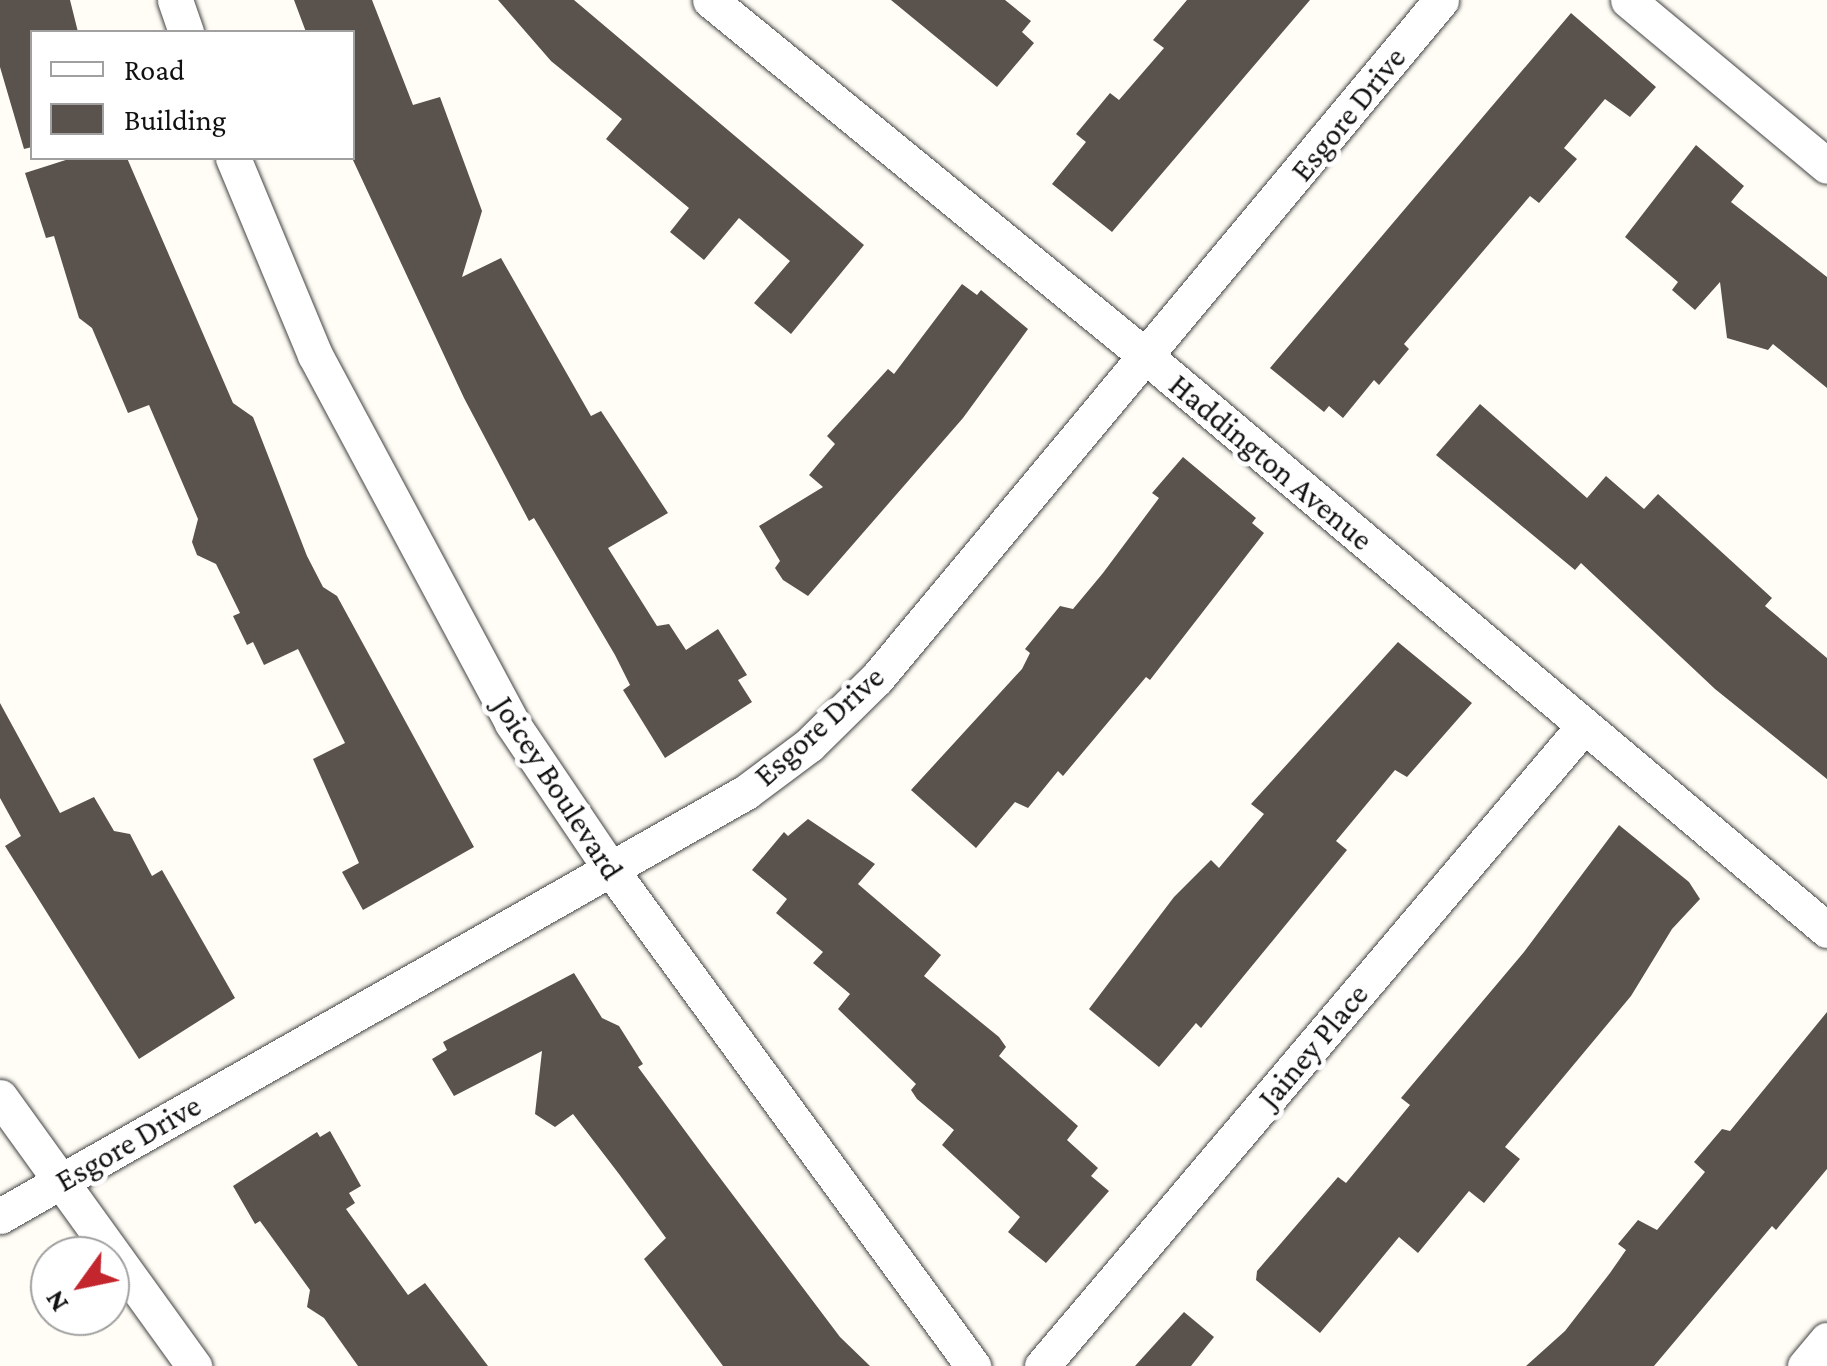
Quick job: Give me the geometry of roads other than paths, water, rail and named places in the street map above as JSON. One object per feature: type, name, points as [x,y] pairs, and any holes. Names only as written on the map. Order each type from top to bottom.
[{"type":"street","points":[[174,0],[185,30]]},
{"type":"street","name":"Haddington Avenue","points":[[710,0],[1148,358],[1827,930]]},
{"type":"street","name":"Esgore Drive","points":[[0,1216],[746,792],[809,744],[876,678],[1148,358],[1442,0]]},
{"type":"street","points":[[1628,0],[1827,166]]},
{"type":"street","name":"Joicey Boulevard","points":[[234,160],[315,356],[417,556],[512,724],[609,867],[973,1366]]},
{"type":"street","name":"Jainey Place","points":[[1042,1366],[1583,726]]},
{"type":"street","points":[[0,1097],[194,1366]]},
{"type":"street","points":[[1805,1366],[1827,1340]]}]
